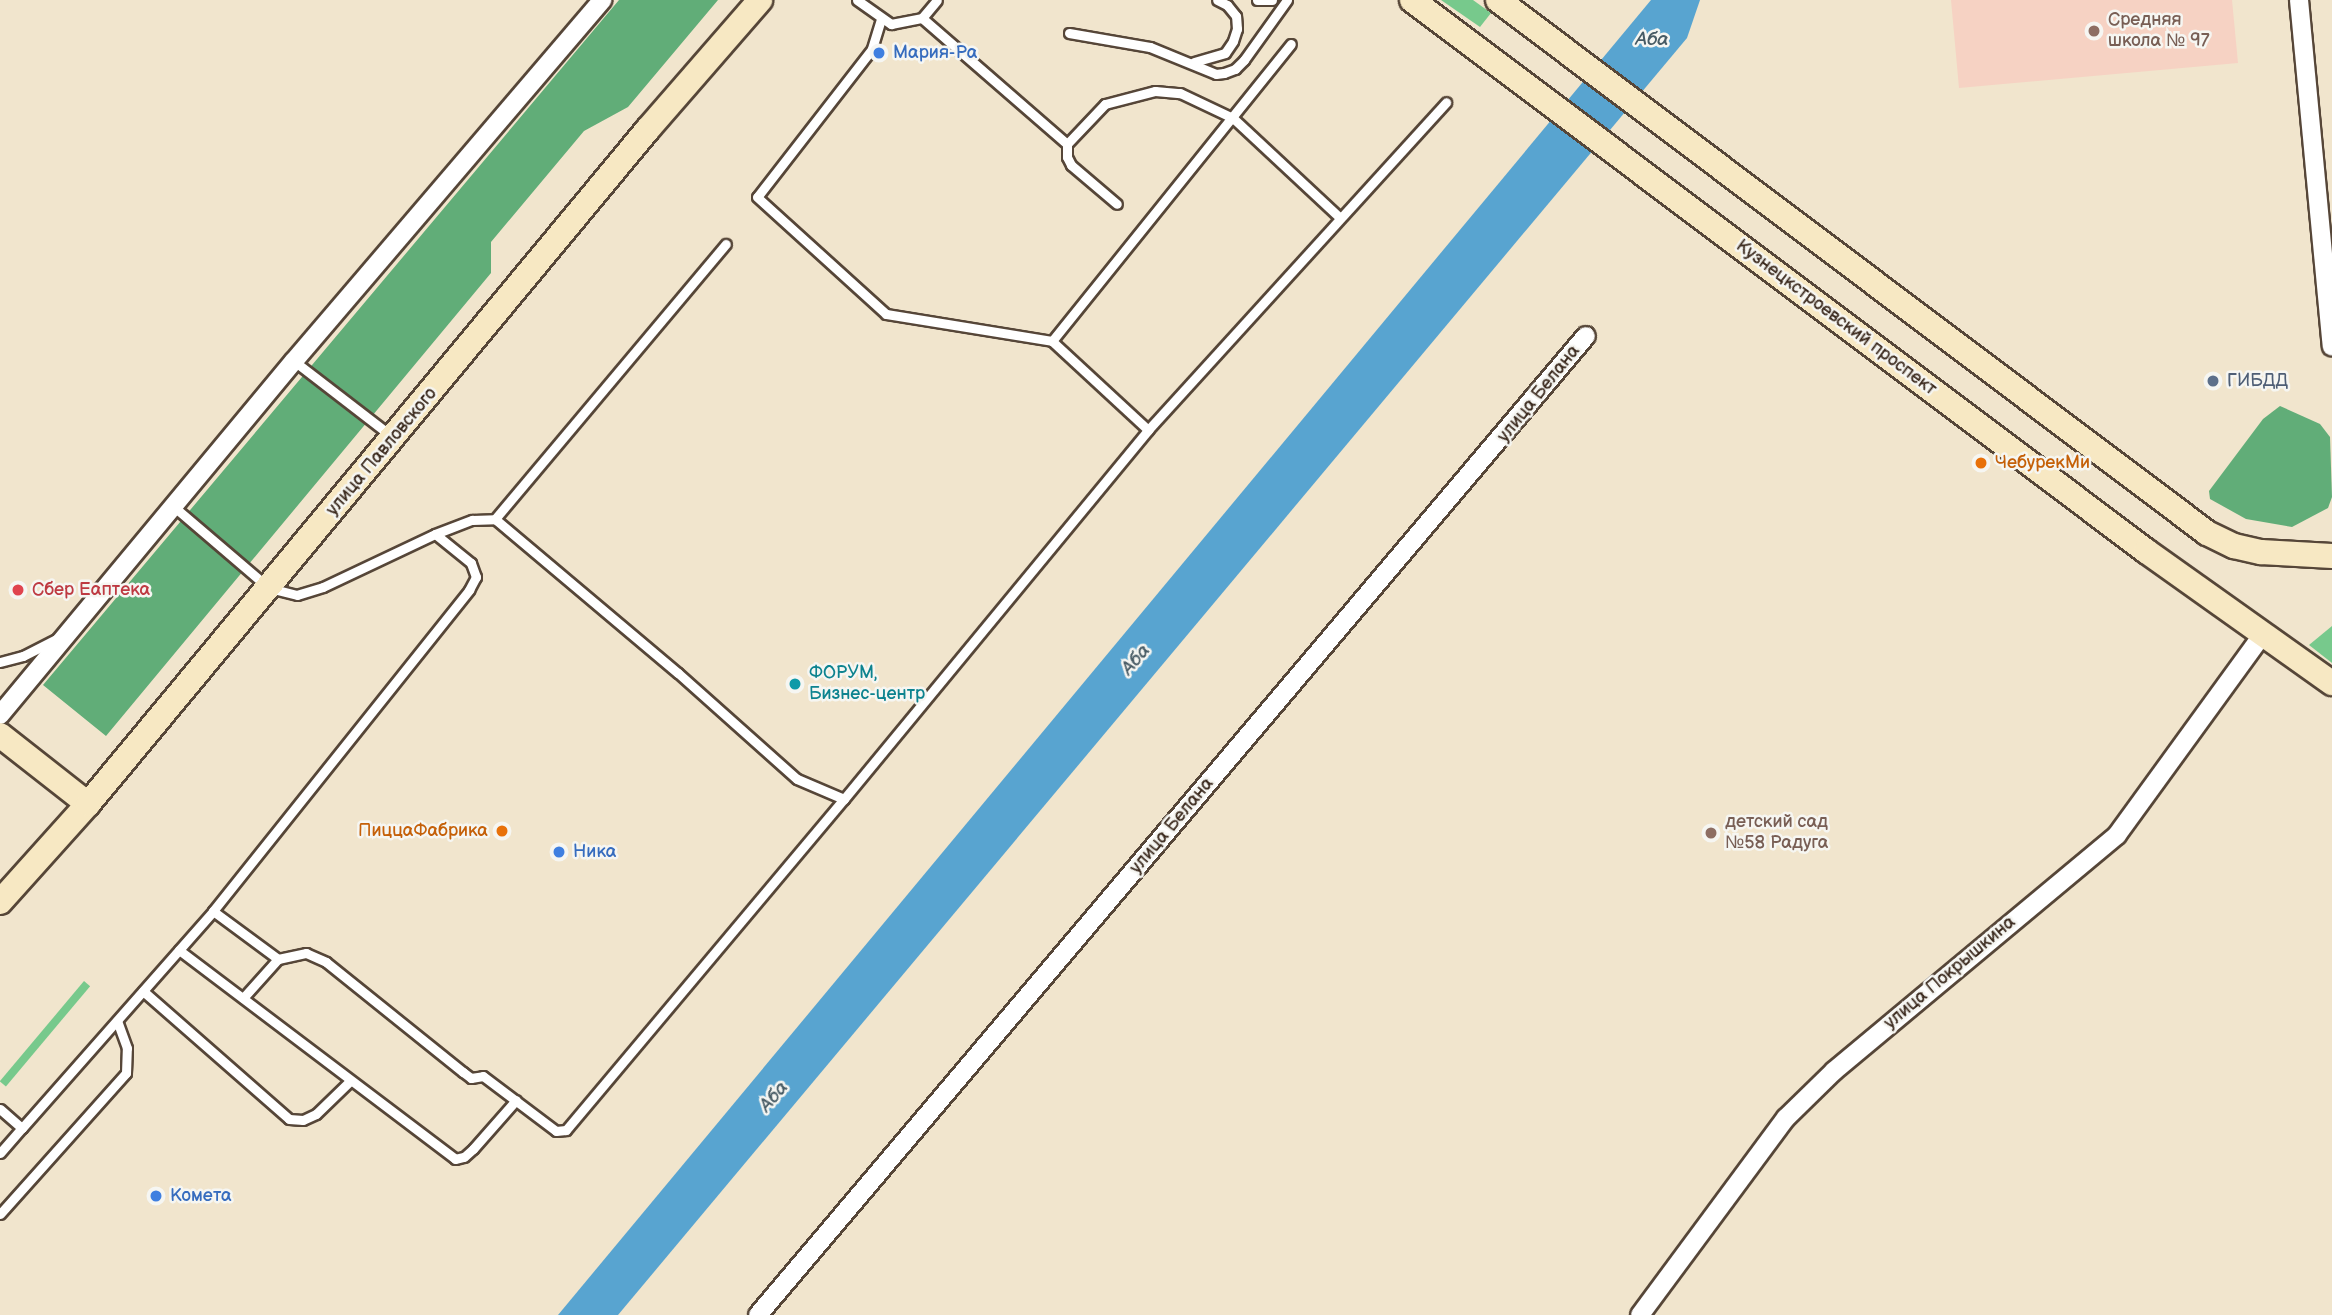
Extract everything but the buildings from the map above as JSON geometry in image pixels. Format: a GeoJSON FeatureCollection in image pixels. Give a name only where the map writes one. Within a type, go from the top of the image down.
{"type":"FeatureCollection","features":[{"type":"Feature","properties":{"kind":"main road","name":"улица Павловского"},"geometry":{"type":"LineString","coordinates":[[0,902],[88,804],[648,129],[760,0]]}},
{"type":"Feature","properties":{"kind":"main road","name":"Кузнецкстроевский проспект"},"geometry":{"type":"LineString","coordinates":[[1412,0],[2146,551],[2332,683]]}},
{"type":"Feature","properties":{"kind":"main road"},"geometry":{"type":"LineString","coordinates":[[1498,0],[2207,533],[2234,546],[2261,552],[2332,556]]}},
{"type":"Feature","properties":{"kind":"main road"},"geometry":{"type":"LineString","coordinates":[[0,735],[88,804]]}},
{"type":"Feature","properties":{"kind":"street"},"geometry":{"type":"LineString","coordinates":[[0,715],[294,361],[602,0]]}},
{"type":"Feature","properties":{"kind":"street"},"geometry":{"type":"LineString","coordinates":[[2299,0],[2332,345]]}},
{"type":"Feature","properties":{"kind":"street","name":"улица Белана"},"geometry":{"type":"LineString","coordinates":[[758,1315],[1586,336]]}},
{"type":"Feature","properties":{"kind":"street","name":"улица Покрышкина"},"geometry":{"type":"LineString","coordinates":[[1640,1315],[1786,1118],[1844,1062],[2117,835],[2263,634]]}},
{"type":"Feature","properties":{"kind":"lane"},"geometry":{"type":"LineString","coordinates":[[857,0],[881,19],[902,24],[922,18],[937,0]]}},
{"type":"Feature","properties":{"kind":"lane"},"geometry":{"type":"LineString","coordinates":[[1192,62],[1211,60],[1225,53],[1233,41],[1236,16],[1227,5],[1217,0]]}},
{"type":"Feature","properties":{"kind":"lane"},"geometry":{"type":"LineString","coordinates":[[1257,0],[1272,0]]}},
{"type":"Feature","properties":{"kind":"lane"},"geometry":{"type":"LineString","coordinates":[[1069,33],[1150,47],[1216,74],[1235,69],[1287,0]]}},
{"type":"Feature","properties":{"kind":"lane"},"geometry":{"type":"LineString","coordinates":[[922,18],[1067,145]]}},
{"type":"Feature","properties":{"kind":"lane"},"geometry":{"type":"LineString","coordinates":[[881,19],[872,49],[757,197],[886,314],[1052,341],[1148,430]]}},
{"type":"Feature","properties":{"kind":"lane"},"geometry":{"type":"LineString","coordinates":[[1052,341],[1291,44]]}},
{"type":"Feature","properties":{"kind":"lane"},"geometry":{"type":"LineString","coordinates":[[1116,204],[1071,165],[1067,157],[1067,145],[1105,104],[1155,91],[1180,93],[1233,118],[1339,217]]}},
{"type":"Feature","properties":{"kind":"lane"},"geometry":{"type":"LineString","coordinates":[[243,998],[278,959],[306,953],[326,962],[471,1078],[483,1076],[556,1131],[570,1126],[845,799],[1148,430],[1446,102]]}},
{"type":"Feature","properties":{"kind":"lane"},"geometry":{"type":"LineString","coordinates":[[495,519],[726,244]]}},
{"type":"Feature","properties":{"kind":"lane"},"geometry":{"type":"LineString","coordinates":[[294,361],[394,438]]}},
{"type":"Feature","properties":{"kind":"lane"},"geometry":{"type":"LineString","coordinates":[[173,506],[269,588],[297,595],[323,587],[435,534],[472,520],[495,519],[678,673],[797,779],[845,799]]}},
{"type":"Feature","properties":{"kind":"lane"},"geometry":{"type":"LineString","coordinates":[[0,1153],[213,911],[469,590],[476,577],[471,563],[435,534]]}},
{"type":"Feature","properties":{"kind":"lane"},"geometry":{"type":"LineString","coordinates":[[0,662],[23,656],[68,632]]}},
{"type":"Feature","properties":{"kind":"lane"},"geometry":{"type":"LineString","coordinates":[[213,911],[278,959]]}},
{"type":"Feature","properties":{"kind":"lane"},"geometry":{"type":"LineString","coordinates":[[179,950],[455,1159],[464,1157],[473,1149],[516,1100]]}},
{"type":"Feature","properties":{"kind":"lane"},"geometry":{"type":"LineString","coordinates":[[143,991],[289,1119],[303,1121],[316,1114],[350,1081]]}},
{"type":"Feature","properties":{"kind":"lane"},"geometry":{"type":"LineString","coordinates":[[0,1214],[127,1073],[127,1048],[117,1021]]}},
{"type":"Feature","properties":{"kind":"lane"},"geometry":{"type":"LineString","coordinates":[[0,1109],[22,1128]]}},
{"type":"Feature","properties":{"kind":"shaded area","name":"Средняя школа № 97"},"geometry":{"type":"Polygon","coordinates":[[[1951,0],[2232,0],[2238,63],[1959,88],[1951,0]]]}},
{"type":"Feature","properties":{"kind":"green space"},"geometry":{"type":"Polygon","coordinates":[[[619,0],[718,0],[628,107],[584,131],[491,242],[491,273],[106,736],[43,685],[619,0]]]}},
{"type":"Feature","properties":{"kind":"green space"},"geometry":{"type":"Polygon","coordinates":[[[1441,0],[1473,0],[1491,13],[1480,27],[1441,0]]]}},
{"type":"Feature","properties":{"kind":"green space"},"geometry":{"type":"Polygon","coordinates":[[[2280,406],[2320,424],[2330,437],[2332,497],[2328,508],[2292,527],[2246,519],[2210,499],[2209,491],[2263,419],[2280,406]]]}},
{"type":"Feature","properties":{"kind":"green space"},"geometry":{"type":"Polygon","coordinates":[[[2332,626],[2332,663],[2309,645],[2332,626]]]}},
{"type":"Feature","properties":{"kind":"green space"},"geometry":{"type":"Polygon","coordinates":[[[84,981],[90,986],[6,1086],[0,1081],[84,981]]]}},
{"type":"Feature","properties":{"kind":"water","name":"Аба"},"geometry":{"type":"Polygon","coordinates":[[[1651,0],[1700,0],[1687,38],[618,1315],[558,1315],[1651,0]]]}},
{"type":"Feature","properties":{"kind":"place","name":"Средняя школа № 97"},"geometry":{"type":"Point","coordinates":[2094,31]}},
{"type":"Feature","properties":{"kind":"place","name":"Мария-Ра"},"geometry":{"type":"Point","coordinates":[879,53]}},
{"type":"Feature","properties":{"kind":"place","name":"ГИБДД"},"geometry":{"type":"Point","coordinates":[2213,381]}},
{"type":"Feature","properties":{"kind":"place","name":"ЧебурекМи"},"geometry":{"type":"Point","coordinates":[1981,463]}},
{"type":"Feature","properties":{"kind":"place","name":"Сбер Еаптека"},"geometry":{"type":"Point","coordinates":[18,590]}},
{"type":"Feature","properties":{"kind":"place","name":"ФОРУМ, Бизнес-центр"},"geometry":{"type":"Point","coordinates":[795,684]}},
{"type":"Feature","properties":{"kind":"place","name":"ПиццаФабрика"},"geometry":{"type":"Point","coordinates":[502,831]}},
{"type":"Feature","properties":{"kind":"place","name":"детский сад №58 Радуга"},"geometry":{"type":"Point","coordinates":[1711,833]}},
{"type":"Feature","properties":{"kind":"place","name":"Ника"},"geometry":{"type":"Point","coordinates":[559,852]}},
{"type":"Feature","properties":{"kind":"place","name":"Комета"},"geometry":{"type":"Point","coordinates":[156,1196]}}]}
